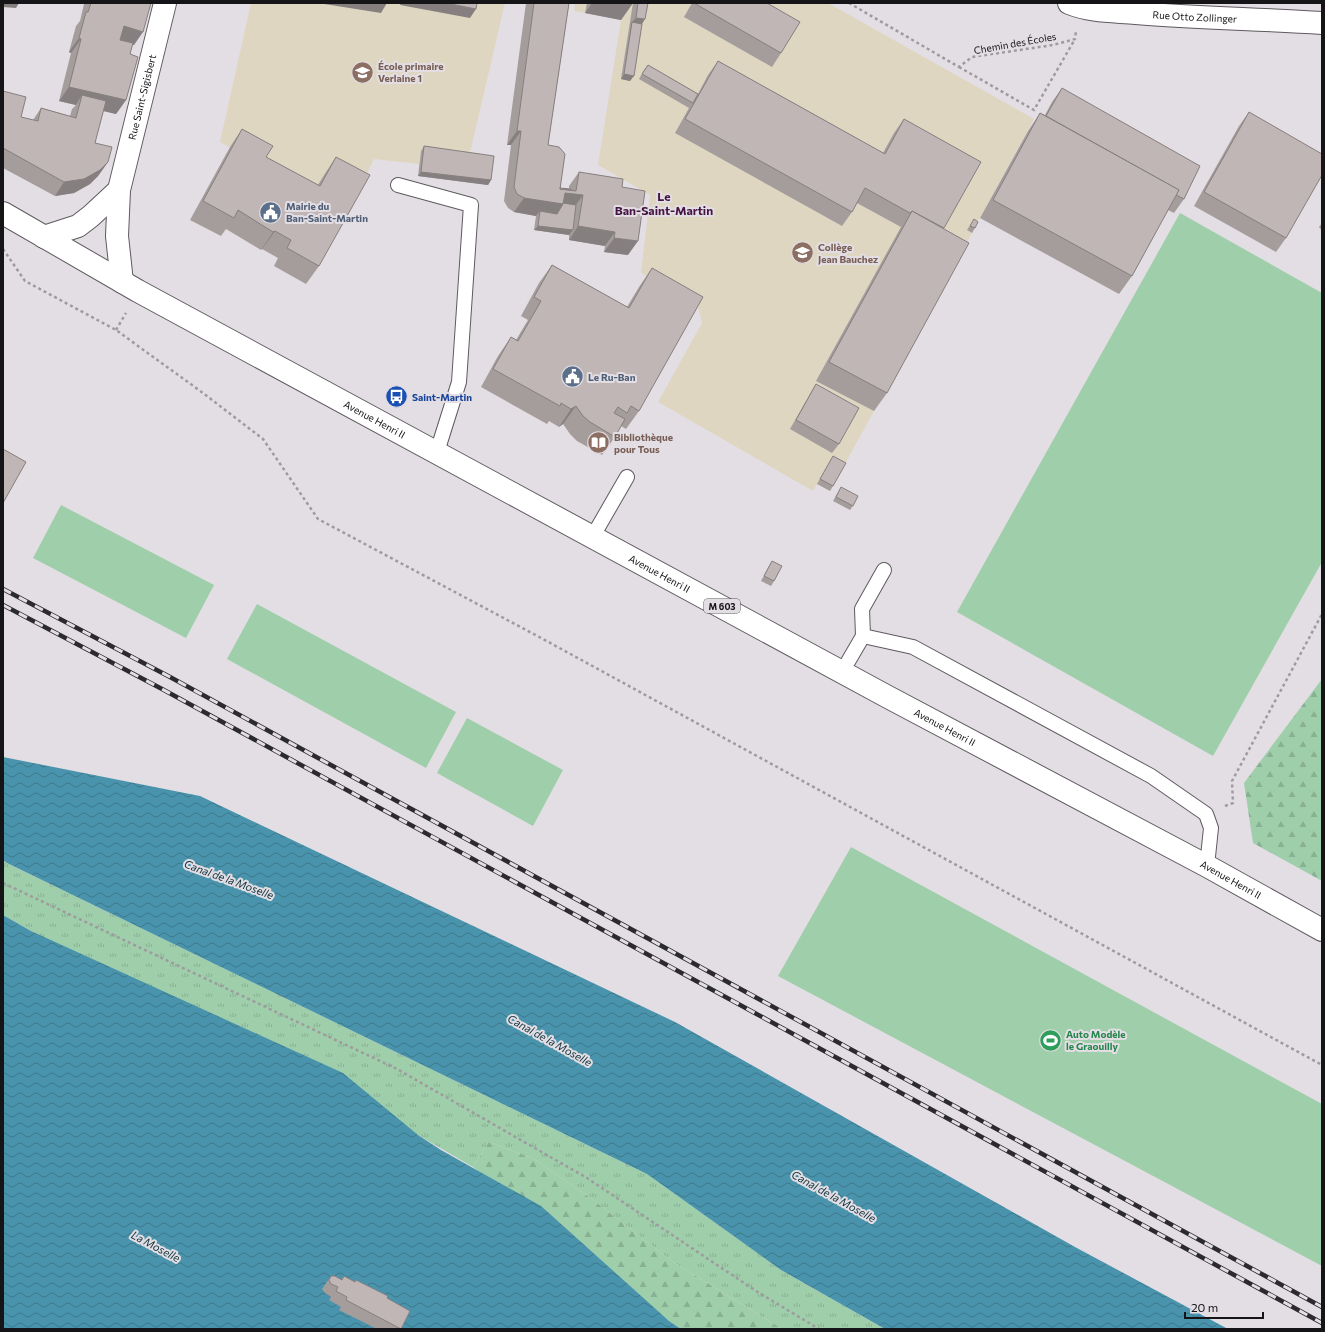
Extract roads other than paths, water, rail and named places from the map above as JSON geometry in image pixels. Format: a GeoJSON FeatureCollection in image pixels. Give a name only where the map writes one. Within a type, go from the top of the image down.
{"type":"FeatureCollection","features":[{"type":"Feature","properties":{"kind":"main road","name":"Rue Saint-Sigisbert"},"geometry":{"type":"LineString","coordinates":[[122,282],[117,236],[119,190],[165,3]]}},
{"type":"Feature","properties":{"kind":"main road","name":"Rue Otto Zollinger"},"geometry":{"type":"LineString","coordinates":[[1075,5],[1098,11],[1322,23]]}},
{"type":"Feature","properties":{"kind":"main road"},"geometry":{"type":"LineString","coordinates":[[44,237],[78,226],[119,190]]}},
{"type":"Feature","properties":{"kind":"main road","name":"M 603"},"geometry":{"type":"LineString","coordinates":[[3,213],[44,237]]}},
{"type":"Feature","properties":{"kind":"main road","name":"Avenue Henri II"},"geometry":{"type":"LineString","coordinates":[[44,237],[122,282],[1322,930]]}},
{"type":"Feature","properties":{"kind":"lane"},"geometry":{"type":"LineString","coordinates":[[398,185],[471,205],[459,382],[436,452]]}},
{"type":"Feature","properties":{"kind":"lane"},"geometry":{"type":"LineString","coordinates":[[593,536],[627,477]]}},
{"type":"Feature","properties":{"kind":"lane"},"geometry":{"type":"LineString","coordinates":[[842,672],[863,636],[862,609],[884,570]]}},
{"type":"Feature","properties":{"kind":"lane"},"geometry":{"type":"LineString","coordinates":[[863,636],[913,647],[1151,776],[1206,814],[1211,828],[1206,866]]}},
{"type":"Feature","properties":{"kind":"water","name":"Canal de la Moselle"},"geometry":{"type":"Polygon","coordinates":[[[3,757],[200,796],[675,1022],[1075,1247],[1228,1329],[885,1329],[781,1270],[647,1174],[7,863],[3,860],[3,757]]]}},
{"type":"Feature","properties":{"kind":"water","name":"La Moselle"},"geometry":{"type":"Polygon","coordinates":[[[3,915],[31,931],[343,1073],[418,1135],[441,1150],[541,1206],[669,1321],[681,1329],[3,1329],[3,915]]]}},
{"type":"Feature","properties":{"kind":"railway"},"geometry":{"type":"LineString","coordinates":[[3,589],[170,677],[1322,1307]]}},
{"type":"Feature","properties":{"kind":"railway"},"geometry":{"type":"LineString","coordinates":[[3,605],[162,689],[1322,1323]]}},
{"type":"Feature","properties":{"kind":"place","name":"École primaire Verlaine 1"},"geometry":{"type":"Point","coordinates":[362,72]}},
{"type":"Feature","properties":{"kind":"place","name":"Mairie du Ban-Saint-Martin"},"geometry":{"type":"Point","coordinates":[270,212]}},
{"type":"Feature","properties":{"kind":"place","name":"Collège Jean Bauchez"},"geometry":{"type":"Point","coordinates":[802,253]}},
{"type":"Feature","properties":{"kind":"place","name":"Le Ru-Ban"},"geometry":{"type":"Point","coordinates":[573,377]}},
{"type":"Feature","properties":{"kind":"place","name":"Saint-Martin"},"geometry":{"type":"Point","coordinates":[396,397]}},
{"type":"Feature","properties":{"kind":"place","name":"Bibliothèque pour Tous"},"geometry":{"type":"Point","coordinates":[599,443]}},
{"type":"Feature","properties":{"kind":"place","name":"Auto Modèle le Graouilly"},"geometry":{"type":"Point","coordinates":[1051,1040]}},
{"type":"Feature","properties":{"kind":"district","name":"Le Ban-Saint-Martin"},"geometry":{"type":"Point","coordinates":[664,203]}}]}
